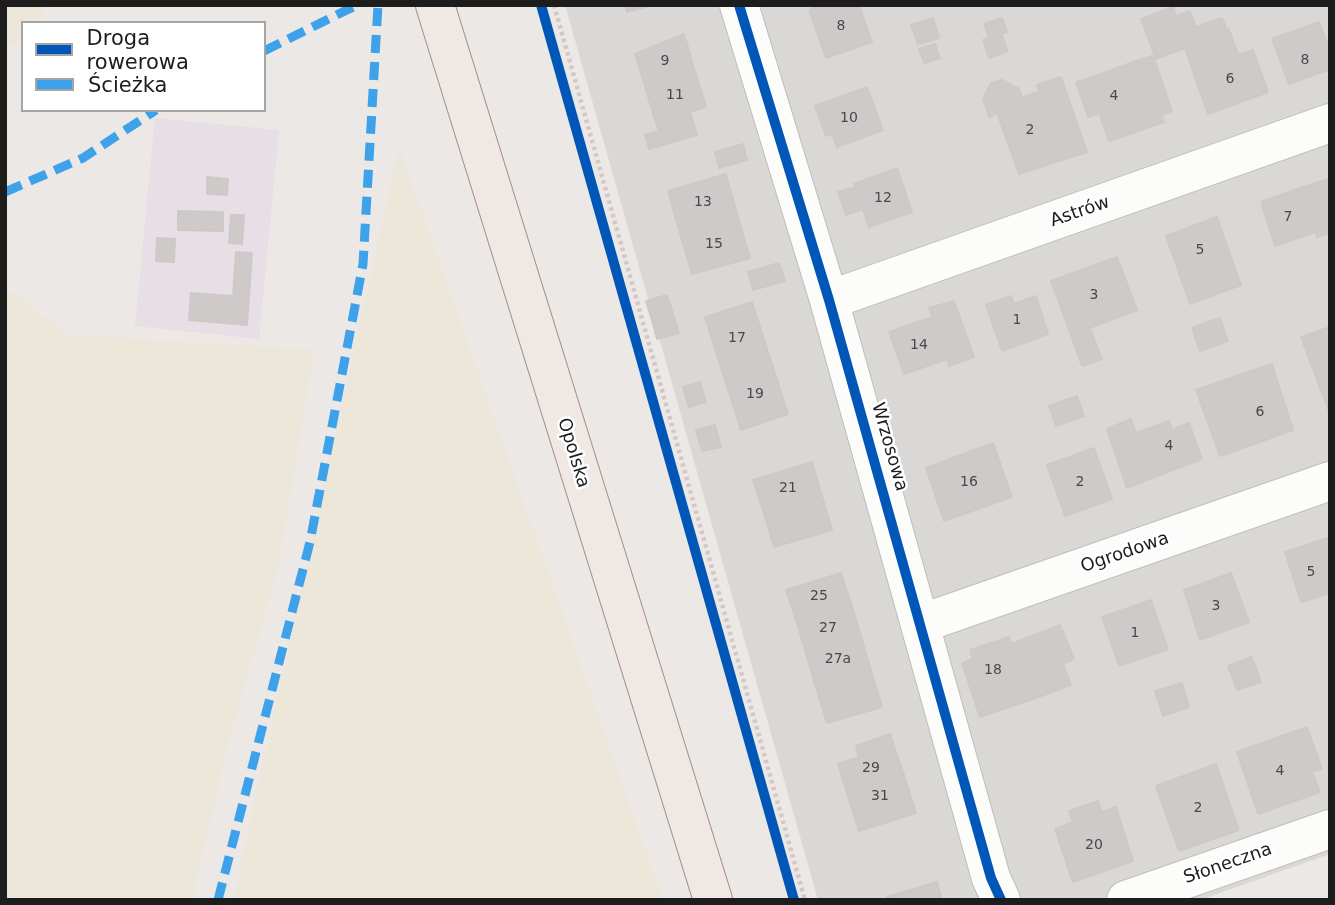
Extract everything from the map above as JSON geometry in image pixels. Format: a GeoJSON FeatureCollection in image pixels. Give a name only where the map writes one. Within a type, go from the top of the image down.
{"type":"FeatureCollection","features":[{"type":"Feature","properties":{"kind":"main road","name":"Opolska"},"geometry":{"type":"LineString","coordinates":[[435,5],[713,900]]}},
{"type":"Feature","properties":{"kind":"street","name":"Wrzosowa"},"geometry":{"type":"LineString","coordinates":[[739,5],[829,300],[991,878],[1001,900]]}},
{"type":"Feature","properties":{"kind":"street","name":"Astrów"},"geometry":{"type":"LineString","coordinates":[[829,300],[1330,123]]}},
{"type":"Feature","properties":{"kind":"street","name":"Ogrodowa"},"geometry":{"type":"LineString","coordinates":[[920,624],[1330,481]]}},
{"type":"Feature","properties":{"kind":"street","name":"Słoneczna"},"geometry":{"type":"LineString","coordinates":[[1126,900],[1330,829]]}},
{"type":"Feature","properties":{"kind":"path"},"geometry":{"type":"LineString","coordinates":[[541,5],[794,900]]}},
{"type":"Feature","properties":{"kind":"path"},"geometry":{"type":"LineString","coordinates":[[554,5],[805,900]]}},
{"type":"Feature","properties":{"kind":"shaded area"},"geometry":{"type":"Polygon","coordinates":[[[5,5],[47,5],[36,21],[21,21],[21,39],[5,48],[5,5]]]}},
{"type":"Feature","properties":{"kind":"shaded area"},"geometry":{"type":"Polygon","coordinates":[[[565,5],[1330,5],[1330,854],[1200,900],[818,900],[565,5]]]}},
{"type":"Feature","properties":{"kind":"shaded area"},"geometry":{"type":"Polygon","coordinates":[[[155,118],[279,130],[259,339],[135,326],[155,118]]]}},
{"type":"Feature","properties":{"kind":"shaded area"},"geometry":{"type":"Polygon","coordinates":[[[399,147],[663,900],[233,900],[399,147]]]}},
{"type":"Feature","properties":{"kind":"shaded area"},"geometry":{"type":"Polygon","coordinates":[[[5,288],[70,335],[314,350],[279,564],[230,737],[192,900],[5,900],[5,288]]]}},
{"type":"Feature","properties":{"kind":"building"},"geometry":{"type":"Polygon","coordinates":[[[625,5],[648,5],[649,6],[627,12],[625,5]]]}},
{"type":"Feature","properties":{"kind":"building"},"geometry":{"type":"Polygon","coordinates":[[[822,5],[859,5],[872,42],[826,58],[809,10],[822,5]]]}},
{"type":"Feature","properties":{"kind":"building"},"geometry":{"type":"Polygon","coordinates":[[[1173,7],[1187,44],[1184,45],[1185,48],[1156,59],[1141,19],[1173,7]]]}},
{"type":"Feature","properties":{"kind":"building"},"geometry":{"type":"Polygon","coordinates":[[[1190,11],[1200,39],[1187,44],[1177,16],[1190,11]]]}},
{"type":"Feature","properties":{"kind":"building"},"geometry":{"type":"Polygon","coordinates":[[[933,18],[939,38],[918,44],[911,25],[933,18]]]}},
{"type":"Feature","properties":{"kind":"building"},"geometry":{"type":"Polygon","coordinates":[[[1002,18],[1007,32],[989,38],[984,24],[1002,18]]]}},
{"type":"Feature","properties":{"kind":"building"},"geometry":{"type":"Polygon","coordinates":[[[1222,18],[1227,30],[1200,39],[1196,27],[1222,18]]]}},
{"type":"Feature","properties":{"kind":"building"},"geometry":{"type":"Polygon","coordinates":[[[1319,22],[1330,50],[1330,69],[1289,84],[1272,39],[1319,22]]]}},
{"type":"Feature","properties":{"kind":"building"},"geometry":{"type":"Polygon","coordinates":[[[1229,29],[1238,55],[1218,62],[1217,57],[1191,66],[1184,45],[1229,29]]]}},
{"type":"Feature","properties":{"kind":"building"},"geometry":{"type":"Polygon","coordinates":[[[684,34],[694,68],[644,83],[635,54],[684,34]]]}},
{"type":"Feature","properties":{"kind":"building"},"geometry":{"type":"Polygon","coordinates":[[[1002,34],[1007,51],[989,58],[983,40],[1002,34]]]}},
{"type":"Feature","properties":{"kind":"building"},"geometry":{"type":"Polygon","coordinates":[[[935,44],[940,58],[924,63],[919,49],[935,44]]]}},
{"type":"Feature","properties":{"kind":"building"},"geometry":{"type":"Polygon","coordinates":[[[1253,50],[1268,92],[1208,114],[1191,66],[1217,57],[1218,62],[1253,50]]]}},
{"type":"Feature","properties":{"kind":"building"},"geometry":{"type":"Polygon","coordinates":[[[1153,56],[1172,111],[1161,115],[1142,59],[1153,56]]]}},
{"type":"Feature","properties":{"kind":"building"},"geometry":{"type":"Polygon","coordinates":[[[1142,59],[1145,68],[1128,74],[1125,65],[1142,59]]]}},
{"type":"Feature","properties":{"kind":"building"},"geometry":{"type":"Polygon","coordinates":[[[1125,65],[1147,128],[1109,141],[1087,79],[1125,65]]]}},
{"type":"Feature","properties":{"kind":"building"},"geometry":{"type":"Polygon","coordinates":[[[694,68],[706,107],[681,115],[679,110],[654,117],[644,83],[694,68]]]}},
{"type":"Feature","properties":{"kind":"building"},"geometry":{"type":"Polygon","coordinates":[[[1145,68],[1164,122],[1147,128],[1128,74],[1145,68]]]}},
{"type":"Feature","properties":{"kind":"building"},"geometry":{"type":"Polygon","coordinates":[[[1061,77],[1087,152],[1065,159],[1037,85],[1061,77]]]}},
{"type":"Feature","properties":{"kind":"building"},"geometry":{"type":"Polygon","coordinates":[[[1087,79],[1099,114],[1088,117],[1076,82],[1087,79]]]}},
{"type":"Feature","properties":{"kind":"building"},"geometry":{"type":"Polygon","coordinates":[[[1002,80],[1019,89],[1022,98],[995,107],[997,113],[989,117],[983,99],[991,83],[1002,80]]]}},
{"type":"Feature","properties":{"kind":"building"},"geometry":{"type":"Polygon","coordinates":[[[867,87],[883,130],[837,147],[832,134],[826,136],[815,106],[867,87]]]}},
{"type":"Feature","properties":{"kind":"building"},"geometry":{"type":"Polygon","coordinates":[[[1041,91],[1062,147],[1015,163],[995,107],[1041,91]]]}},
{"type":"Feature","properties":{"kind":"building"},"geometry":{"type":"Polygon","coordinates":[[[679,110],[681,115],[690,111],[697,135],[649,149],[645,135],[659,131],[654,117],[679,110]]]}},
{"type":"Feature","properties":{"kind":"building"},"geometry":{"type":"Polygon","coordinates":[[[743,144],[747,160],[719,168],[715,152],[743,144]]]}},
{"type":"Feature","properties":{"kind":"building"},"geometry":{"type":"Polygon","coordinates":[[[1060,147],[1065,159],[1019,174],[1015,163],[1060,147]]]}},
{"type":"Feature","properties":{"kind":"building"},"geometry":{"type":"Polygon","coordinates":[[[897,168],[912,212],[869,227],[854,184],[897,168]]]}},
{"type":"Feature","properties":{"kind":"building"},"geometry":{"type":"Polygon","coordinates":[[[726,174],[737,214],[679,230],[668,191],[726,174]]]}},
{"type":"Feature","properties":{"kind":"building"},"geometry":{"type":"Polygon","coordinates":[[[207,177],[228,179],[227,195],[207,194],[207,177]]]}},
{"type":"Feature","properties":{"kind":"building"},"geometry":{"type":"Polygon","coordinates":[[[1328,179],[1330,233],[1317,237],[1300,188],[1328,179]]]}},
{"type":"Feature","properties":{"kind":"building"},"geometry":{"type":"Polygon","coordinates":[[[855,187],[863,209],[846,215],[838,192],[855,187]]]}},
{"type":"Feature","properties":{"kind":"building"},"geometry":{"type":"Polygon","coordinates":[[[1300,188],[1315,232],[1275,246],[1261,202],[1300,188]]]}},
{"type":"Feature","properties":{"kind":"building"},"geometry":{"type":"Polygon","coordinates":[[[178,211],[223,212],[223,231],[178,230],[178,211]]]}},
{"type":"Feature","properties":{"kind":"building"},"geometry":{"type":"Polygon","coordinates":[[[737,214],[750,258],[692,274],[679,230],[737,214]]]}},
{"type":"Feature","properties":{"kind":"building"},"geometry":{"type":"Polygon","coordinates":[[[231,215],[244,215],[242,244],[229,243],[231,215]]]}},
{"type":"Feature","properties":{"kind":"building"},"geometry":{"type":"Polygon","coordinates":[[[1217,217],[1235,269],[1184,287],[1166,236],[1217,217]]]}},
{"type":"Feature","properties":{"kind":"building"},"geometry":{"type":"Polygon","coordinates":[[[157,238],[175,239],[174,262],[156,261],[157,238]]]}},
{"type":"Feature","properties":{"kind":"building"},"geometry":{"type":"Polygon","coordinates":[[[236,252],[252,253],[247,325],[189,320],[191,293],[233,296],[236,252]]]}},
{"type":"Feature","properties":{"kind":"building"},"geometry":{"type":"Polygon","coordinates":[[[1117,257],[1137,310],[1071,335],[1051,281],[1117,257]]]}},
{"type":"Feature","properties":{"kind":"building"},"geometry":{"type":"Polygon","coordinates":[[[779,263],[785,281],[753,290],[748,272],[779,263]]]}},
{"type":"Feature","properties":{"kind":"building"},"geometry":{"type":"Polygon","coordinates":[[[1235,269],[1241,285],[1190,304],[1184,287],[1235,269]]]}},
{"type":"Feature","properties":{"kind":"building"},"geometry":{"type":"Polygon","coordinates":[[[667,295],[673,314],[652,320],[646,301],[667,295]]]}},
{"type":"Feature","properties":{"kind":"building"},"geometry":{"type":"Polygon","coordinates":[[[1011,296],[1014,304],[1036,296],[1048,334],[1002,351],[986,305],[1011,296]]]}},
{"type":"Feature","properties":{"kind":"building"},"geometry":{"type":"Polygon","coordinates":[[[954,301],[974,357],[949,366],[947,359],[950,358],[929,308],[954,301]]]}},
{"type":"Feature","properties":{"kind":"building"},"geometry":{"type":"Polygon","coordinates":[[[752,302],[770,358],[723,374],[705,317],[752,302]]]}},
{"type":"Feature","properties":{"kind":"building"},"geometry":{"type":"Polygon","coordinates":[[[673,314],[679,333],[657,339],[652,320],[673,314]]]}},
{"type":"Feature","properties":{"kind":"building"},"geometry":{"type":"Polygon","coordinates":[[[935,316],[950,358],[904,374],[889,332],[935,316]]]}},
{"type":"Feature","properties":{"kind":"building"},"geometry":{"type":"Polygon","coordinates":[[[1220,318],[1228,341],[1200,351],[1192,328],[1220,318]]]}},
{"type":"Feature","properties":{"kind":"building"},"geometry":{"type":"Polygon","coordinates":[[[1330,327],[1330,367],[1314,372],[1301,337],[1330,327]]]}},
{"type":"Feature","properties":{"kind":"building"},"geometry":{"type":"Polygon","coordinates":[[[1090,328],[1102,359],[1082,366],[1071,335],[1090,328]]]}},
{"type":"Feature","properties":{"kind":"building"},"geometry":{"type":"Polygon","coordinates":[[[770,358],[788,414],[741,430],[723,374],[770,358]]]}},
{"type":"Feature","properties":{"kind":"building"},"geometry":{"type":"Polygon","coordinates":[[[1272,364],[1276,377],[1227,395],[1222,381],[1272,364]]]}},
{"type":"Feature","properties":{"kind":"building"},"geometry":{"type":"Polygon","coordinates":[[[1330,367],[1330,414],[1314,372],[1330,367]]]}},
{"type":"Feature","properties":{"kind":"building"},"geometry":{"type":"Polygon","coordinates":[[[1276,377],[1293,430],[1246,447],[1227,395],[1276,377]]]}},
{"type":"Feature","properties":{"kind":"building"},"geometry":{"type":"Polygon","coordinates":[[[1222,381],[1246,447],[1220,456],[1196,390],[1222,381]]]}},
{"type":"Feature","properties":{"kind":"building"},"geometry":{"type":"Polygon","coordinates":[[[700,382],[706,402],[689,407],[683,387],[700,382]]]}},
{"type":"Feature","properties":{"kind":"building"},"geometry":{"type":"Polygon","coordinates":[[[1077,396],[1084,416],[1056,426],[1049,406],[1077,396]]]}},
{"type":"Feature","properties":{"kind":"building"},"geometry":{"type":"Polygon","coordinates":[[[1131,419],[1152,478],[1127,488],[1107,429],[1131,419]]]}},
{"type":"Feature","properties":{"kind":"building"},"geometry":{"type":"Polygon","coordinates":[[[1169,421],[1172,430],[1189,423],[1202,459],[1152,478],[1136,433],[1169,421]]]}},
{"type":"Feature","properties":{"kind":"building"},"geometry":{"type":"Polygon","coordinates":[[[715,425],[721,447],[702,451],[696,430],[715,425]]]}},
{"type":"Feature","properties":{"kind":"building"},"geometry":{"type":"Polygon","coordinates":[[[993,443],[1012,497],[944,521],[926,468],[993,443]]]}},
{"type":"Feature","properties":{"kind":"building"},"geometry":{"type":"Polygon","coordinates":[[[1094,448],[1112,499],[1065,516],[1047,465],[1094,448]]]}},
{"type":"Feature","properties":{"kind":"building"},"geometry":{"type":"Polygon","coordinates":[[[812,462],[822,496],[764,514],[753,480],[812,462]]]}},
{"type":"Feature","properties":{"kind":"building"},"geometry":{"type":"Polygon","coordinates":[[[822,496],[832,530],[774,547],[764,514],[822,496]]]}},
{"type":"Feature","properties":{"kind":"building"},"geometry":{"type":"Polygon","coordinates":[[[1330,537],[1330,593],[1301,602],[1285,552],[1330,537]]]}},
{"type":"Feature","properties":{"kind":"building"},"geometry":{"type":"Polygon","coordinates":[[[841,573],[851,603],[796,620],[786,590],[841,573]]]}},
{"type":"Feature","properties":{"kind":"building"},"geometry":{"type":"Polygon","coordinates":[[[1231,573],[1249,622],[1200,640],[1184,590],[1231,573]]]}},
{"type":"Feature","properties":{"kind":"building"},"geometry":{"type":"Polygon","coordinates":[[[1151,600],[1168,649],[1119,666],[1102,617],[1151,600]]]}},
{"type":"Feature","properties":{"kind":"building"},"geometry":{"type":"Polygon","coordinates":[[[851,603],[861,636],[806,653],[796,620],[851,603]]]}},
{"type":"Feature","properties":{"kind":"building"},"geometry":{"type":"Polygon","coordinates":[[[1060,625],[1074,659],[1025,678],[1012,644],[1060,625]]]}},
{"type":"Feature","properties":{"kind":"building"},"geometry":{"type":"Polygon","coordinates":[[[861,636],[869,664],[814,681],[806,653],[861,636]]]}},
{"type":"Feature","properties":{"kind":"building"},"geometry":{"type":"Polygon","coordinates":[[[1009,637],[1033,699],[980,717],[962,663],[973,659],[970,650],[1009,637]]]}},
{"type":"Feature","properties":{"kind":"building"},"geometry":{"type":"Polygon","coordinates":[[[1252,657],[1261,682],[1237,690],[1228,666],[1252,657]]]}},
{"type":"Feature","properties":{"kind":"building"},"geometry":{"type":"Polygon","coordinates":[[[1063,663],[1071,685],[1033,699],[1025,678],[1063,663]]]}},
{"type":"Feature","properties":{"kind":"building"},"geometry":{"type":"Polygon","coordinates":[[[869,664],[882,707],[827,723],[814,681],[869,664]]]}},
{"type":"Feature","properties":{"kind":"building"},"geometry":{"type":"Polygon","coordinates":[[[1182,683],[1189,707],[1163,716],[1155,691],[1182,683]]]}},
{"type":"Feature","properties":{"kind":"building"},"geometry":{"type":"Polygon","coordinates":[[[1307,727],[1322,769],[1312,772],[1320,792],[1258,814],[1237,752],[1307,727]]]}},
{"type":"Feature","properties":{"kind":"building"},"geometry":{"type":"Polygon","coordinates":[[[890,734],[894,746],[859,758],[856,746],[890,734]]]}},
{"type":"Feature","properties":{"kind":"building"},"geometry":{"type":"Polygon","coordinates":[[[894,746],[903,772],[846,790],[838,764],[894,746]]]}},
{"type":"Feature","properties":{"kind":"building"},"geometry":{"type":"Polygon","coordinates":[[[1216,764],[1239,830],[1179,851],[1156,786],[1216,764]]]}},
{"type":"Feature","properties":{"kind":"building"},"geometry":{"type":"Polygon","coordinates":[[[903,772],[916,813],[859,831],[846,790],[903,772]]]}},
{"type":"Feature","properties":{"kind":"building"},"geometry":{"type":"Polygon","coordinates":[[[1098,801],[1102,812],[1116,807],[1133,861],[1073,882],[1055,829],[1073,822],[1069,811],[1098,801]]]}},
{"type":"Feature","properties":{"kind":"building"},"geometry":{"type":"Polygon","coordinates":[[[937,882],[942,900],[888,900],[887,897],[937,882]]]}},
{"type":"Feature","properties":{"kind":"marked path"},"geometry":{"type":"LineString","coordinates":[[266,50],[357,5]]}},
{"type":"Feature","properties":{"kind":"marked path"},"geometry":{"type":"LineString","coordinates":[[218,900],[310,542],[363,264],[378,5]]}},
{"type":"Feature","properties":{"kind":"marked path"},"geometry":{"type":"LineString","coordinates":[[5,192],[83,158],[153,112]]}},
{"type":"Feature","properties":{"kind":"cycle path"},"geometry":{"type":"LineString","coordinates":[[541,5],[794,900]]}},
{"type":"Feature","properties":{"kind":"cycle path"},"geometry":{"type":"LineString","coordinates":[[739,5],[829,300],[991,878],[1001,900]]}}]}
